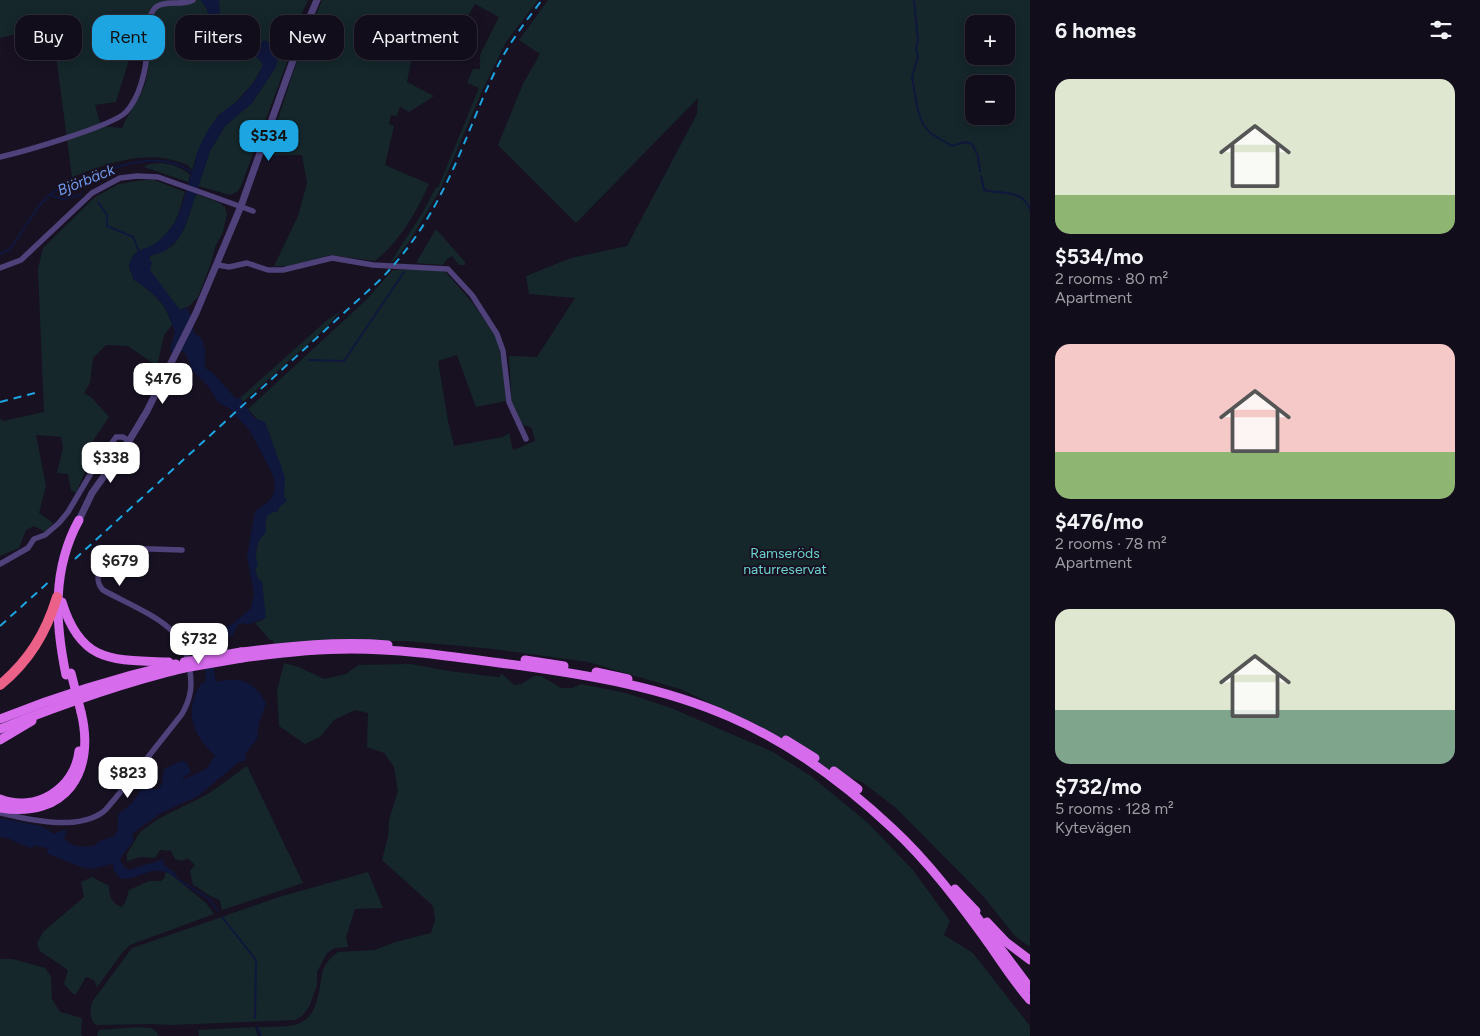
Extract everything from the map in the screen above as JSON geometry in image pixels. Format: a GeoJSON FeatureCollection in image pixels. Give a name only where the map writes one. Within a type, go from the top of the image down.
{"type":"FeatureCollection","features":[{"type":"Feature","properties":{"kind":"highway"},"geometry":{"type":"LineString","coordinates":[[0,685],[19,668],[36,647],[60,600]]}},
{"type":"Feature","properties":{"kind":"main road"},"geometry":{"type":"LineString","coordinates":[[0,808],[26,810],[41,807],[54,801],[72,786],[80,772],[85,756],[86,739],[68,674],[60,600],[65,554],[72,532],[79,520]]}},
{"type":"Feature","properties":{"kind":"main road"},"geometry":{"type":"LineString","coordinates":[[60,600],[74,632],[83,644],[95,652],[111,658],[130,661],[184,665]]}},
{"type":"Feature","properties":{"kind":"main road"},"geometry":{"type":"LineString","coordinates":[[0,719],[54,698],[134,674],[290,646],[351,642],[416,646],[578,668],[641,682],[701,700],[731,712],[779,736],[847,780],[909,837],[1006,942],[1030,960]]}},
{"type":"Feature","properties":{"kind":"main road"},"geometry":{"type":"LineString","coordinates":[[241,655],[351,649],[415,652],[542,668],[613,681],[668,695],[730,716],[776,740],[824,771],[858,797],[894,830],[951,892],[1030,1000]]}},
{"type":"Feature","properties":{"kind":"main road"},"geometry":{"type":"LineString","coordinates":[[0,729],[56,707],[184,665]]}},
{"type":"Feature","properties":{"kind":"main road"},"geometry":{"type":"LineString","coordinates":[[0,740],[56,707]]}},
{"type":"Feature","properties":{"kind":"main road"},"geometry":{"type":"LineString","coordinates":[[0,799],[16,803],[39,801],[53,794],[66,783],[79,755],[78,713]]}},
{"type":"Feature","properties":{"kind":"main road"},"geometry":{"type":"LineString","coordinates":[[955,889],[1030,988]]}},
{"type":"Feature","properties":{"kind":"street"},"geometry":{"type":"LineString","coordinates":[[0,157],[51,143],[112,120],[126,112],[140,86],[147,54],[149,20],[154,8],[160,4],[193,0]]}},
{"type":"Feature","properties":{"kind":"street"},"geometry":{"type":"LineString","coordinates":[[79,520],[96,487],[129,441],[150,406],[218,265],[241,206],[298,44],[317,0]]}},
{"type":"Feature","properties":{"kind":"street"},"geometry":{"type":"LineString","coordinates":[[0,268],[21,260],[92,193],[113,181],[138,176],[158,177],[253,211]]}},
{"type":"Feature","properties":{"kind":"street"},"geometry":{"type":"LineString","coordinates":[[218,265],[229,267],[247,263],[268,270],[283,270],[332,258],[374,265],[448,270],[472,295],[498,334],[503,351],[511,408],[526,439]]}},
{"type":"Feature","properties":{"kind":"street"},"geometry":{"type":"LineString","coordinates":[[0,564],[28,548],[34,539],[45,535],[59,523],[116,437],[123,437],[129,441]]}},
{"type":"Feature","properties":{"kind":"street"},"geometry":{"type":"LineString","coordinates":[[0,813],[38,820],[70,822],[94,817],[114,800],[182,714],[192,692],[192,681],[181,642],[163,623],[103,590],[99,586],[98,579],[104,560],[113,551],[120,548],[182,550]]}},
{"type":"Feature","properties":{"kind":"green space"},"geometry":{"type":"Polygon","coordinates":[[[0,0],[201,0],[209,15],[175,15],[175,60],[260,60],[263,65],[253,83],[234,104],[218,116],[198,151],[192,170],[181,162],[149,157],[123,160],[72,177],[57,60],[82,60],[82,15],[15,15],[15,34],[0,38],[0,0]],[[92,15],[92,60],[129,60],[116,102],[95,105],[101,126],[122,128],[140,96],[148,68],[148,60],[165,60],[165,15],[92,15]]]}},
{"type":"Feature","properties":{"kind":"green space"},"geometry":{"type":"Polygon","coordinates":[[[219,0],[308,0],[301,15],[270,15],[270,58],[260,44],[260,15],[220,15],[219,0]]]}},
{"type":"Feature","properties":{"kind":"green space"},"geometry":{"type":"Polygon","coordinates":[[[322,0],[538,0],[506,42],[483,89],[440,190],[409,242],[394,261],[390,263],[423,212],[436,187],[438,188],[479,88],[467,83],[473,69],[480,69],[480,55],[499,17],[475,4],[469,15],[354,15],[354,60],[411,60],[407,82],[434,96],[409,112],[400,107],[397,116],[391,115],[389,124],[394,126],[385,165],[429,184],[413,216],[400,235],[375,261],[330,255],[289,266],[274,266],[298,216],[307,183],[302,155],[266,155],[295,67],[298,60],[344,60],[344,15],[316,15],[322,0]]]}},
{"type":"Feature","properties":{"kind":"green space","name":"Ramseröds naturreservat"},"geometry":{"type":"Polygon","coordinates":[[[548,0],[1030,0],[1030,947],[1015,936],[983,896],[896,808],[862,782],[803,761],[770,733],[683,690],[588,662],[493,649],[406,641],[333,641],[275,645],[255,623],[263,620],[255,569],[256,552],[263,520],[277,503],[273,445],[269,432],[248,409],[365,301],[393,270],[443,269],[472,302],[497,338],[505,377],[506,401],[476,407],[457,355],[438,361],[454,446],[503,437],[509,433],[513,450],[535,441],[532,428],[521,424],[516,410],[512,406],[509,356],[537,357],[575,298],[529,294],[526,276],[571,258],[627,246],[697,114],[698,98],[576,223],[498,145],[523,84],[540,54],[519,40],[548,0]]]}},
{"type":"Feature","properties":{"kind":"green space"},"geometry":{"type":"Polygon","coordinates":[[[271,60],[288,60],[241,186],[237,192],[230,195],[198,186],[210,151],[225,126],[252,103],[276,67],[271,60]]]}},
{"type":"Feature","properties":{"kind":"green space"},"geometry":{"type":"Polygon","coordinates":[[[162,163],[187,172],[190,175],[188,182],[144,167],[149,164],[162,163]]]}},
{"type":"Feature","properties":{"kind":"green space"},"geometry":{"type":"Polygon","coordinates":[[[154,180],[185,192],[178,216],[173,225],[157,243],[136,253],[129,267],[134,280],[141,284],[162,304],[172,325],[164,335],[157,366],[128,346],[106,345],[93,358],[90,383],[84,393],[92,398],[109,417],[86,451],[89,462],[76,493],[71,490],[68,474],[57,473],[63,448],[61,437],[36,435],[46,486],[39,513],[53,523],[45,532],[34,526],[26,530],[19,548],[0,556],[0,418],[3,421],[44,412],[38,269],[43,248],[95,197],[119,184],[154,180]]]}},
{"type":"Feature","properties":{"kind":"green space"},"geometry":{"type":"Polygon","coordinates":[[[196,194],[220,203],[225,207],[227,214],[223,232],[215,247],[198,297],[187,308],[185,307],[180,310],[150,273],[149,258],[154,254],[164,251],[177,240],[187,221],[196,194]]]}},
{"type":"Feature","properties":{"kind":"green space"},"geometry":{"type":"Polygon","coordinates":[[[436,229],[465,262],[465,265],[459,265],[452,256],[443,265],[416,263],[436,229]]]}},
{"type":"Feature","properties":{"kind":"green space"},"geometry":{"type":"Polygon","coordinates":[[[342,310],[326,328],[243,402],[240,398],[326,321],[342,310]]]}},
{"type":"Feature","properties":{"kind":"green space"},"geometry":{"type":"Polygon","coordinates":[[[284,663],[299,667],[324,679],[346,674],[358,665],[411,664],[497,677],[500,677],[501,673],[514,685],[521,684],[534,676],[541,676],[561,688],[572,688],[581,684],[626,693],[671,708],[773,752],[811,776],[868,823],[913,870],[950,921],[944,935],[973,953],[1030,1026],[1030,1036],[261,1036],[258,1027],[298,1024],[310,1015],[314,1009],[324,967],[338,952],[375,950],[395,942],[431,933],[435,920],[433,906],[382,860],[388,837],[389,820],[398,791],[394,767],[384,753],[367,747],[368,713],[355,710],[334,720],[320,737],[305,744],[279,726],[277,691],[284,663]]]}},
{"type":"Feature","properties":{"kind":"green space"},"geometry":{"type":"Polygon","coordinates":[[[247,766],[303,883],[222,910],[220,900],[193,885],[190,871],[195,865],[188,858],[182,861],[175,859],[171,851],[160,850],[155,858],[141,857],[127,861],[127,854],[140,832],[158,819],[208,794],[247,766]]]}},
{"type":"Feature","properties":{"kind":"green space"},"geometry":{"type":"Polygon","coordinates":[[[168,872],[206,903],[214,914],[130,945],[97,987],[94,980],[86,977],[76,994],[73,994],[64,984],[68,970],[40,951],[37,944],[43,932],[84,897],[81,882],[92,877],[109,886],[111,898],[121,907],[125,903],[129,890],[149,881],[161,881],[165,877],[165,873],[168,872]]]}},
{"type":"Feature","properties":{"kind":"green space"},"geometry":{"type":"Polygon","coordinates":[[[368,872],[383,908],[355,909],[346,937],[348,947],[335,948],[327,953],[317,972],[317,985],[310,1005],[302,1016],[295,1020],[171,1025],[96,1025],[92,1020],[92,1002],[132,948],[279,897],[368,872]]]}},
{"type":"Feature","properties":{"kind":"green space"},"geometry":{"type":"Polygon","coordinates":[[[0,959],[13,959],[45,968],[51,976],[52,999],[60,1012],[82,1018],[81,1034],[83,1036],[0,1036],[0,959]]]}},
{"type":"Feature","properties":{"kind":"green space"},"geometry":{"type":"Polygon","coordinates":[[[255,1027],[258,1036],[199,1036],[198,1030],[255,1027]]]}},
{"type":"Feature","properties":{"kind":"green space"},"geometry":{"type":"Polygon","coordinates":[[[151,1028],[159,1036],[97,1036],[99,1030],[151,1028]]]}},
{"type":"Feature","properties":{"kind":"water"},"geometry":{"type":"Polygon","coordinates":[[[201,0],[219,0],[220,15],[209,15],[201,0]]]}},
{"type":"Feature","properties":{"kind":"water"},"geometry":{"type":"Polygon","coordinates":[[[264,40],[270,43],[270,60],[278,60],[276,67],[252,103],[225,126],[210,151],[185,227],[177,240],[165,251],[149,258],[152,263],[150,270],[180,310],[186,307],[191,315],[194,333],[202,339],[205,350],[205,368],[213,373],[236,399],[240,398],[254,418],[265,422],[285,477],[284,497],[287,501],[280,506],[278,511],[273,512],[266,518],[266,532],[260,539],[257,548],[258,566],[255,569],[258,579],[262,581],[266,618],[246,625],[244,623],[237,625],[233,636],[224,637],[210,650],[216,682],[240,680],[246,682],[257,690],[266,703],[259,723],[257,739],[246,753],[245,761],[239,762],[198,796],[161,813],[134,832],[132,836],[133,842],[120,860],[124,867],[129,870],[164,859],[163,864],[176,874],[179,880],[163,871],[121,879],[113,870],[112,864],[91,869],[81,867],[48,854],[47,848],[33,845],[33,848],[0,837],[0,818],[41,826],[55,834],[62,830],[67,831],[64,838],[70,844],[81,847],[94,846],[100,841],[114,836],[118,830],[118,815],[131,804],[145,785],[157,790],[162,784],[164,769],[181,761],[186,762],[191,772],[183,780],[206,769],[215,756],[201,740],[193,723],[192,704],[201,684],[206,679],[199,638],[196,634],[203,628],[221,630],[234,623],[251,608],[254,593],[247,557],[255,511],[272,497],[275,488],[273,475],[250,431],[230,409],[218,402],[208,386],[192,370],[188,358],[183,351],[172,352],[170,349],[175,332],[162,303],[134,280],[129,267],[136,253],[158,242],[175,222],[204,138],[219,115],[235,103],[247,90],[263,65],[260,44],[264,40]]]}},
{"type":"Feature","properties":{"kind":"waterway"},"geometry":{"type":"LineString","coordinates":[[914,0],[918,57],[912,77],[918,111],[923,124],[930,133],[952,146],[965,142],[972,144],[978,156],[980,171]]}},
{"type":"Feature","properties":{"kind":"waterway","name":"Björbäck"},"geometry":{"type":"LineString","coordinates":[[0,254],[9,250],[45,199],[53,192],[67,185],[108,169],[138,162],[167,162],[180,166],[192,173]]}},
{"type":"Feature","properties":{"kind":"waterway"},"geometry":{"type":"LineString","coordinates":[[981,176],[984,190],[1016,195],[1026,202],[1030,209]]}},
{"type":"Feature","properties":{"kind":"waterway"},"geometry":{"type":"LineString","coordinates":[[50,195],[63,199],[81,195]]}},
{"type":"Feature","properties":{"kind":"waterway"},"geometry":{"type":"LineString","coordinates":[[98,202],[107,215],[107,226],[133,237],[139,251]]}},
{"type":"Feature","properties":{"kind":"waterway"},"geometry":{"type":"LineString","coordinates":[[309,360],[344,361],[404,272]]}},
{"type":"Feature","properties":{"kind":"waterway"},"geometry":{"type":"LineString","coordinates":[[179,880],[208,898],[218,911]]}},
{"type":"Feature","properties":{"kind":"waterway"},"geometry":{"type":"LineString","coordinates":[[222,917],[256,960],[255,1018]]}},
{"type":"Feature","properties":{"kind":"waterway"},"geometry":{"type":"LineString","coordinates":[[257,1027],[261,1036]]}},
{"type":"Feature","properties":{"kind":"railway"},"geometry":{"type":"LineString","coordinates":[[75,559],[381,279],[399,259],[422,227],[442,192],[503,56],[542,0]]}},
{"type":"Feature","properties":{"kind":"railway"},"geometry":{"type":"LineString","coordinates":[[0,402],[35,393]]}},
{"type":"Feature","properties":{"kind":"railway"},"geometry":{"type":"LineString","coordinates":[[0,626],[52,579]]}}]}
